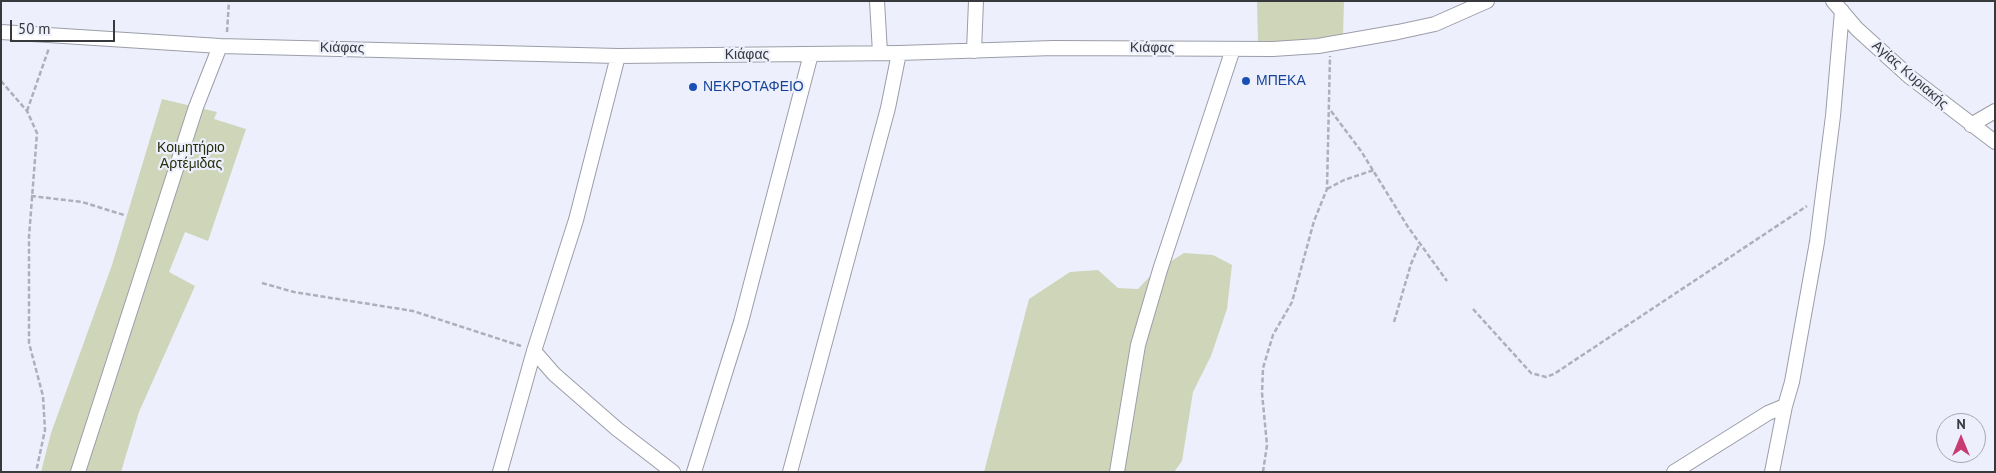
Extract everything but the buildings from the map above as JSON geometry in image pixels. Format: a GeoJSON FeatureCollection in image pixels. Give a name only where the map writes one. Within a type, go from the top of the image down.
{"type":"FeatureCollection","features":[{"type":"Feature","properties":{"kind":"street"},"geometry":{"type":"LineString","coordinates":[[877,1],[880,53]]}},
{"type":"Feature","properties":{"kind":"street"},"geometry":{"type":"LineString","coordinates":[[974,51],[976,1]]}},
{"type":"Feature","properties":{"kind":"street","name":"Κιάφας"},"geometry":{"type":"LineString","coordinates":[[1,32],[223,46],[618,56],[900,53],[1053,48],[1233,49],[1330,45],[1435,24],[1487,1]]}},
{"type":"Feature","properties":{"kind":"street"},"geometry":{"type":"LineString","coordinates":[[1772,472],[1800,339],[1823,195],[1838,6]]}},
{"type":"Feature","properties":{"kind":"street","name":"Αγίας Κυριακής"},"geometry":{"type":"LineString","coordinates":[[1838,6],[1858,29],[1910,77],[1995,142]]}},
{"type":"Feature","properties":{"kind":"street"},"geometry":{"type":"LineString","coordinates":[[78,472],[193,116],[223,46]]}},
{"type":"Feature","properties":{"kind":"street"},"geometry":{"type":"LineString","coordinates":[[1117,472],[1138,345],[1160,270],[1233,49]]}},
{"type":"Feature","properties":{"kind":"street"},"geometry":{"type":"LineString","coordinates":[[790,472],[888,108],[900,53]]}},
{"type":"Feature","properties":{"kind":"street"},"geometry":{"type":"LineString","coordinates":[[694,472],[741,322],[811,54]]}},
{"type":"Feature","properties":{"kind":"street"},"geometry":{"type":"LineString","coordinates":[[500,472],[534,350],[576,220],[618,56]]}},
{"type":"Feature","properties":{"kind":"street"},"geometry":{"type":"LineString","coordinates":[[1971,125],[1995,111]]}},
{"type":"Feature","properties":{"kind":"street"},"geometry":{"type":"LineString","coordinates":[[534,350],[554,374],[617,429],[672,472]]}},
{"type":"Feature","properties":{"kind":"street"},"geometry":{"type":"LineString","coordinates":[[1674,472],[1768,413],[1785,406]]}},
{"type":"Feature","properties":{"kind":"path"},"geometry":{"type":"LineString","coordinates":[[223,46],[229,1]]}},
{"type":"Feature","properties":{"kind":"path"},"geometry":{"type":"LineString","coordinates":[[27,111],[53,36]]}},
{"type":"Feature","properties":{"kind":"path"},"geometry":{"type":"LineString","coordinates":[[1263,472],[1267,445],[1262,393],[1264,368],[1273,335],[1292,302],[1314,221],[1327,189],[1329,170],[1327,144],[1330,110],[1330,45]]}},
{"type":"Feature","properties":{"kind":"path"},"geometry":{"type":"LineString","coordinates":[[1,81],[27,111],[37,133],[31,196],[29,343],[43,396],[45,430],[36,472]]}},
{"type":"Feature","properties":{"kind":"path"},"geometry":{"type":"LineString","coordinates":[[1330,110],[1374,170],[1420,244],[1447,281]]}},
{"type":"Feature","properties":{"kind":"path"},"geometry":{"type":"LineString","coordinates":[[1327,189],[1344,180],[1374,170]]}},
{"type":"Feature","properties":{"kind":"path"},"geometry":{"type":"LineString","coordinates":[[1473,309],[1531,373],[1546,377],[1554,374],[1823,195]]}},
{"type":"Feature","properties":{"kind":"path"},"geometry":{"type":"LineString","coordinates":[[31,196],[82,202],[124,215]]}},
{"type":"Feature","properties":{"kind":"path"},"geometry":{"type":"LineString","coordinates":[[1394,322],[1411,264],[1420,244]]}},
{"type":"Feature","properties":{"kind":"path"},"geometry":{"type":"LineString","coordinates":[[262,283],[294,292],[413,311],[489,333],[534,350]]}},
{"type":"Feature","properties":{"kind":"green space"},"geometry":{"type":"Polygon","coordinates":[[[1257,1],[1344,1],[1343,36],[1258,43],[1257,1]]]}},
{"type":"Feature","properties":{"kind":"green space","name":"Κοιμητήριο Αρτέμιδας"},"geometry":{"type":"Polygon","coordinates":[[[162,99],[217,112],[214,119],[246,129],[208,241],[185,232],[169,272],[195,286],[139,412],[121,472],[41,472],[51,433],[112,265],[162,99]]]}},
{"type":"Feature","properties":{"kind":"green space"},"geometry":{"type":"Polygon","coordinates":[[[1184,253],[1213,255],[1232,265],[1227,309],[1211,356],[1193,392],[1182,461],[1174,472],[984,472],[1029,299],[1070,272],[1098,270],[1118,288],[1138,289],[1154,272],[1184,253]]]}},
{"type":"Feature","properties":{"kind":"place","name":"ΜΠΕΚΑ"},"geometry":{"type":"Point","coordinates":[1246,81]}},
{"type":"Feature","properties":{"kind":"place","name":"ΝΕΚΡΟΤΑΦΕΙΟ"},"geometry":{"type":"Point","coordinates":[693,87]}}]}
